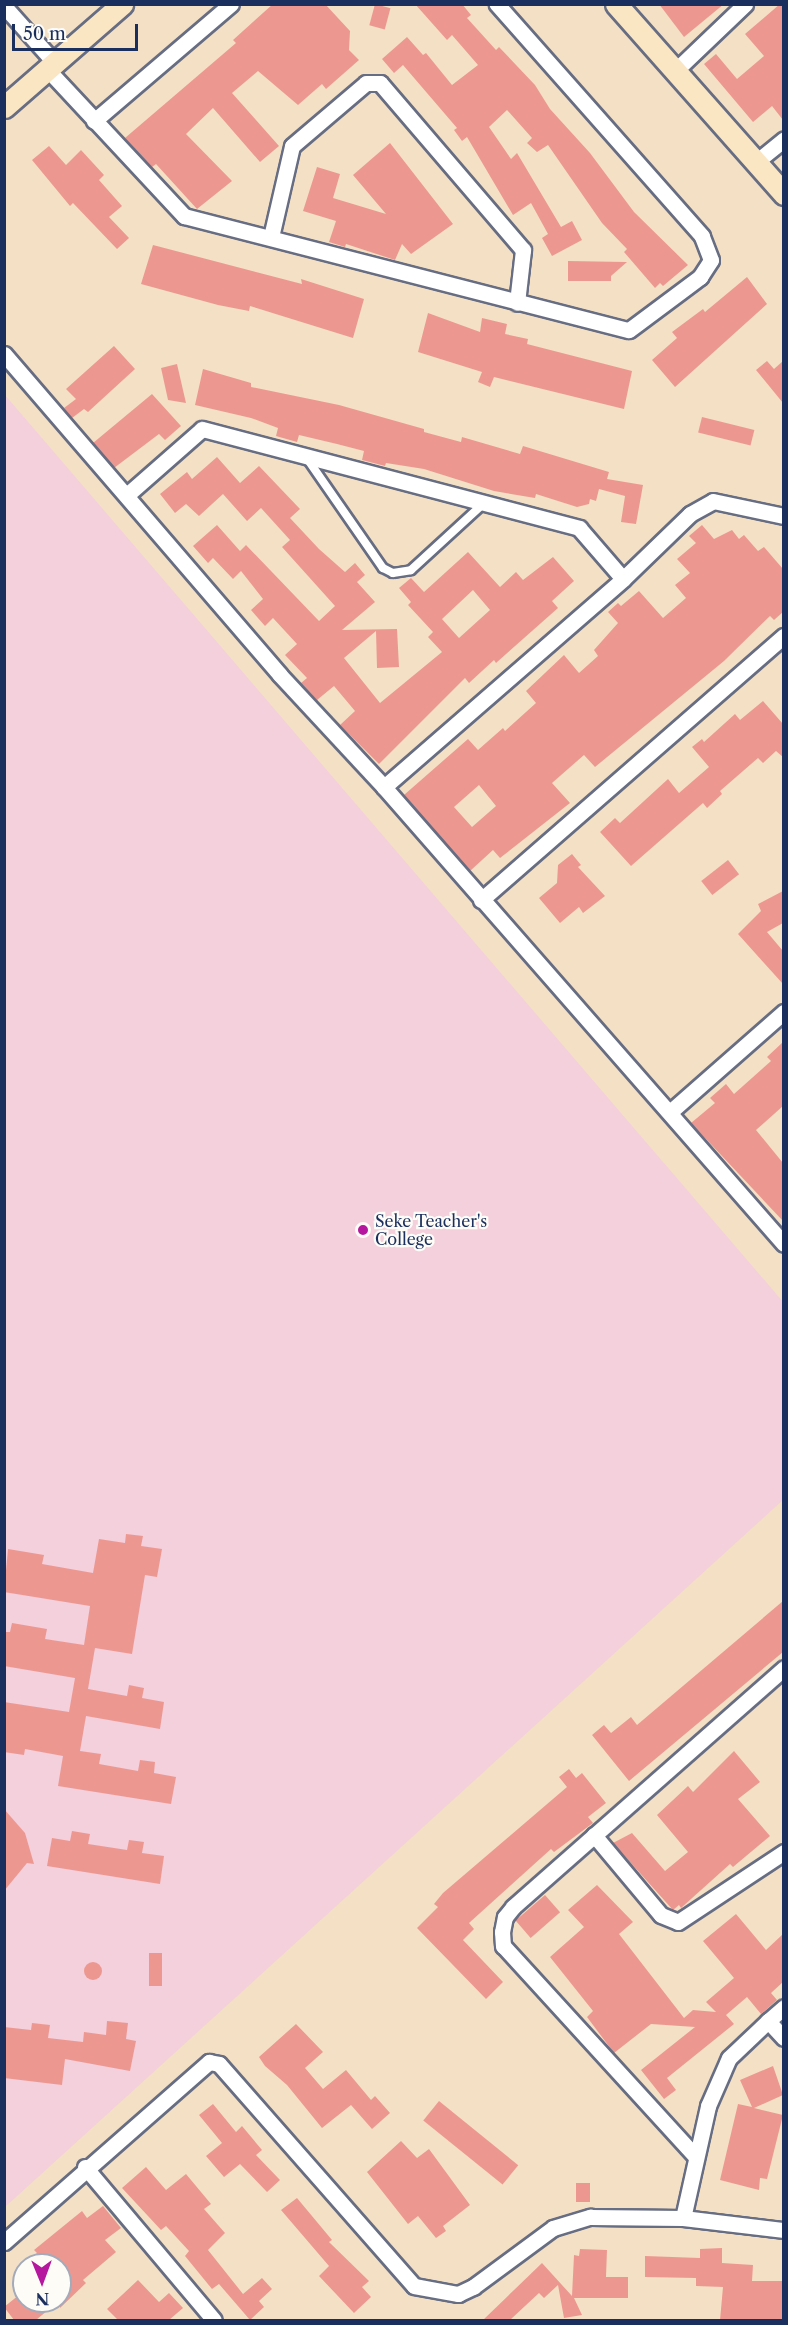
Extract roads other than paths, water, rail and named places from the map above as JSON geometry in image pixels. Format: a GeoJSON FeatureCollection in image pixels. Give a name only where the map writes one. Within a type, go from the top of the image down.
{"type":"FeatureCollection","features":[{"type":"Feature","properties":{"kind":"street"},"geometry":{"type":"LineString","coordinates":[[4,107],[122,4]]}},
{"type":"Feature","properties":{"kind":"street"},"geometry":{"type":"LineString","coordinates":[[94,121],[231,4]]}},
{"type":"Feature","properties":{"kind":"street"},"geometry":{"type":"LineString","coordinates":[[4,6],[94,121],[184,216],[629,330],[700,277],[711,260],[702,236],[497,4]]}},
{"type":"Feature","properties":{"kind":"street"},"geometry":{"type":"LineString","coordinates":[[616,4],[783,194]]}},
{"type":"Feature","properties":{"kind":"street"},"geometry":{"type":"LineString","coordinates":[[675,70],[745,4]]}},
{"type":"Feature","properties":{"kind":"street"},"geometry":{"type":"LineString","coordinates":[[272,237],[292,146],[366,82],[380,83],[523,250],[517,303]]}},
{"type":"Feature","properties":{"kind":"street"},"geometry":{"type":"LineString","coordinates":[[756,162],[783,139]]}},
{"type":"Feature","properties":{"kind":"street"},"geometry":{"type":"LineString","coordinates":[[4,354],[128,494],[280,675],[384,787],[783,1244]]}},
{"type":"Feature","properties":{"kind":"street"},"geometry":{"type":"LineString","coordinates":[[128,494],[202,429],[579,528],[623,579]]}},
{"type":"Feature","properties":{"kind":"street"},"geometry":{"type":"LineString","coordinates":[[384,787],[623,579],[690,514],[713,501],[783,516]]}},
{"type":"Feature","properties":{"kind":"street"},"geometry":{"type":"LineString","coordinates":[[481,900],[783,636]]}},
{"type":"Feature","properties":{"kind":"street"},"geometry":{"type":"LineString","coordinates":[[670,1112],[783,1012]]}},
{"type":"Feature","properties":{"kind":"street"},"geometry":{"type":"LineString","coordinates":[[696,2157],[503,1946],[505,1917],[513,1907],[783,1668]]}},
{"type":"Feature","properties":{"kind":"street"},"geometry":{"type":"LineString","coordinates":[[594,1835],[660,1915],[678,1922],[691,1917],[783,1852]]}},
{"type":"Feature","properties":{"kind":"street"},"geometry":{"type":"LineString","coordinates":[[683,2218],[708,2106],[729,2058],[783,2007]]}},
{"type":"Feature","properties":{"kind":"street"},"geometry":{"type":"LineString","coordinates":[[768,2020],[783,2038]]}},
{"type":"Feature","properties":{"kind":"street"},"geometry":{"type":"LineString","coordinates":[[4,2242],[85,2168],[209,2062],[219,2064],[414,2286],[458,2294],[473,2287],[553,2228],[590,2217],[683,2218],[783,2230]]}},
{"type":"Feature","properties":{"kind":"street"},"geometry":{"type":"LineString","coordinates":[[85,2168],[214,2320]]}},
{"type":"Feature","properties":{"kind":"lane"},"geometry":{"type":"LineString","coordinates":[[305,456],[383,568],[393,573],[411,570],[483,504]]}},
{"type":"Feature","properties":{"kind":"place","name":"Seke Teacher's College"},"geometry":{"type":"Point","coordinates":[363,1230]}}]}
